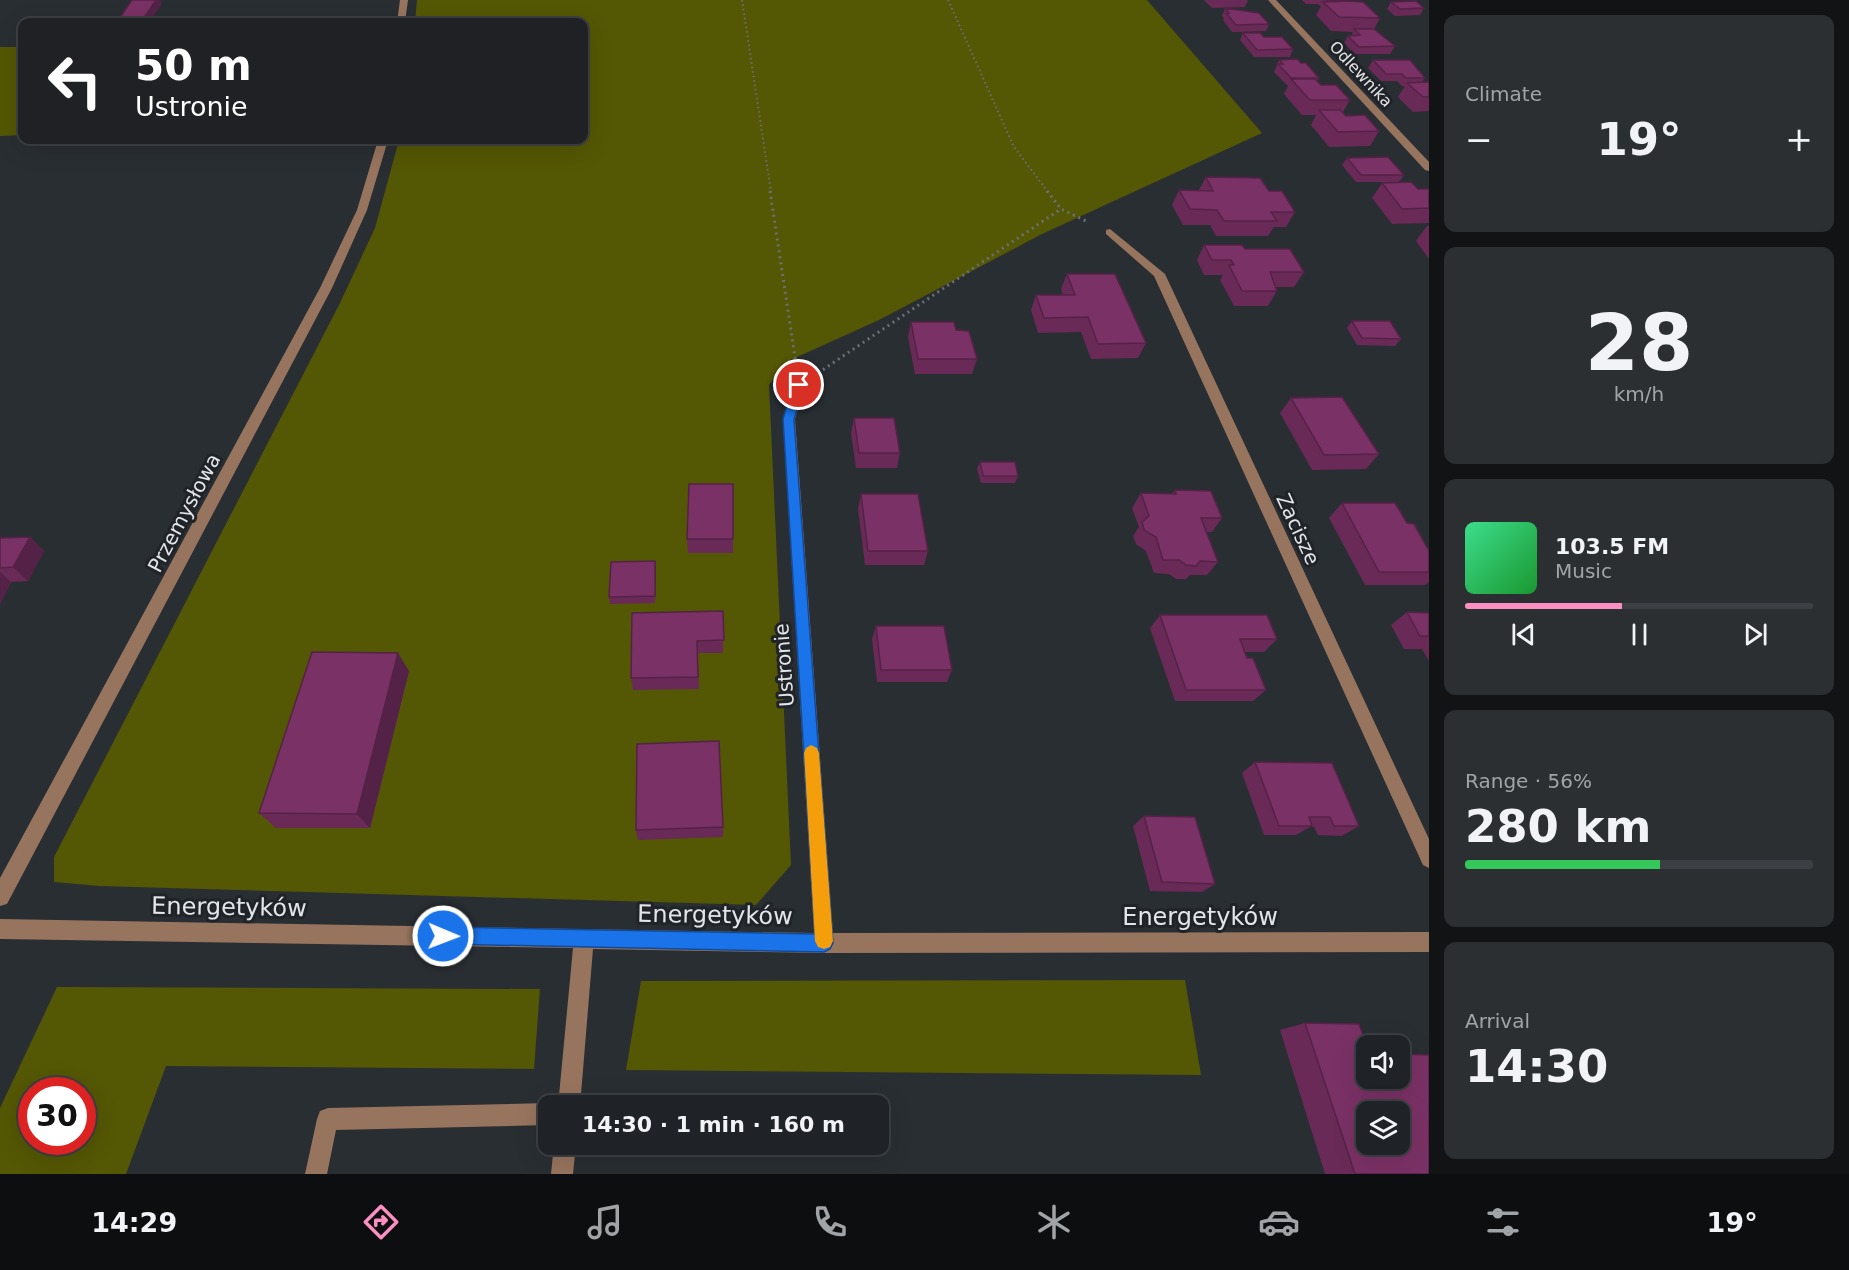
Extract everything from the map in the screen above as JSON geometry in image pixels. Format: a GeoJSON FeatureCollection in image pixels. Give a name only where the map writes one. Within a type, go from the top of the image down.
{"type":"FeatureCollection","features":[{"type":"Feature","properties":{"kind":"street"},"geometry":{"type":"LineString","coordinates":[[402,18],[404,0]]}},
{"type":"Feature","properties":{"kind":"street","name":"Odlewnika"},"geometry":{"type":"LineString","coordinates":[[1272,0],[1429,168]]}},
{"type":"Feature","properties":{"kind":"street","name":"Przemysłowa"},"geometry":{"type":"LineString","coordinates":[[0,897],[331,278],[362,210],[382,144]]}},
{"type":"Feature","properties":{"kind":"street","name":"Zacisze"},"geometry":{"type":"LineString","coordinates":[[1110,232],[1159,274],[1429,858]]}},
{"type":"Feature","properties":{"kind":"street","name":"Ustronie"},"geometry":{"type":"LineString","coordinates":[[799,385],[789,419],[824,943]]}},
{"type":"Feature","properties":{"kind":"street","name":"Energetyków"},"geometry":{"type":"LineString","coordinates":[[0,929],[824,943],[1429,942]]}},
{"type":"Feature","properties":{"kind":"street"},"geometry":{"type":"LineString","coordinates":[[570,1095],[584,938]]}},
{"type":"Feature","properties":{"kind":"street"},"geometry":{"type":"LineString","coordinates":[[316,1174],[328,1119],[538,1114]]}},
{"type":"Feature","properties":{"kind":"street"},"geometry":{"type":"LineString","coordinates":[[562,1174],[564,1155]]}},
{"type":"Feature","properties":{"kind":"path"},"geometry":{"type":"LineString","coordinates":[[742,0],[799,385],[1061,209]]}},
{"type":"Feature","properties":{"kind":"path"},"geometry":{"type":"LineString","coordinates":[[948,0],[1014,147],[1061,209],[1110,232]]}},
{"type":"Feature","properties":{"kind":"shaded area"},"geometry":{"type":"Polygon","coordinates":[[[417,0],[1147,0],[1262,133],[1042,234],[879,320],[786,362],[769,385],[791,865],[756,905],[99,886],[54,882],[54,857],[340,303],[375,228],[398,144],[588,144],[588,18],[415,18],[417,0]]]}},
{"type":"Feature","properties":{"kind":"shaded area"},"geometry":{"type":"Polygon","coordinates":[[[0,47],[18,47],[18,135],[0,136],[0,47]]]}},
{"type":"Feature","properties":{"kind":"shaded area"},"geometry":{"type":"Polygon","coordinates":[[[1185,980],[1201,1075],[626,1070],[641,981],[1185,980]]]}},
{"type":"Feature","properties":{"kind":"shaded area"},"geometry":{"type":"Polygon","coordinates":[[[57,987],[540,989],[534,1069],[166,1066],[126,1174],[0,1174],[0,1108],[57,987]]]}},
{"type":"Feature","properties":{"kind":"building"},"geometry":{"type":"Polygon","coordinates":[[[132,0],[156,0],[144,18],[120,18],[132,0]]]}},
{"type":"Feature","properties":{"kind":"building"},"geometry":{"type":"Polygon","coordinates":[[[1416,1],[1424,8],[1400,9],[1391,2],[1416,1]]]}},
{"type":"Feature","properties":{"kind":"building"},"geometry":{"type":"Polygon","coordinates":[[[1323,2],[1363,2],[1380,18],[1339,17],[1323,2]]]}},
{"type":"Feature","properties":{"kind":"building"},"geometry":{"type":"Polygon","coordinates":[[[1225,8],[1259,13],[1269,24],[1236,25],[1226,13],[1229,13],[1225,8]]]}},
{"type":"Feature","properties":{"kind":"building"},"geometry":{"type":"Polygon","coordinates":[[[1354,29],[1374,29],[1395,46],[1359,47],[1348,36],[1360,35],[1354,29]]]}},
{"type":"Feature","properties":{"kind":"building"},"geometry":{"type":"Polygon","coordinates":[[[1243,33],[1260,33],[1264,37],[1282,37],[1293,49],[1257,50],[1243,33]]]}},
{"type":"Feature","properties":{"kind":"building"},"geometry":{"type":"Polygon","coordinates":[[[1297,59],[1301,63],[1306,63],[1319,78],[1291,78],[1278,64],[1283,64],[1279,60],[1297,59]]]}},
{"type":"Feature","properties":{"kind":"building"},"geometry":{"type":"Polygon","coordinates":[[[1373,60],[1410,60],[1425,78],[1406,78],[1402,74],[1386,74],[1373,60]]]}},
{"type":"Feature","properties":{"kind":"building"},"geometry":{"type":"Polygon","coordinates":[[[1291,79],[1315,79],[1321,85],[1336,85],[1350,100],[1310,100],[1291,79]]]}},
{"type":"Feature","properties":{"kind":"building"},"geometry":{"type":"Polygon","coordinates":[[[1429,82],[1429,97],[1423,97],[1407,83],[1429,82]]]}},
{"type":"Feature","properties":{"kind":"building"},"geometry":{"type":"Polygon","coordinates":[[[1319,110],[1340,110],[1346,116],[1365,115],[1379,131],[1338,132],[1319,110]]]}},
{"type":"Feature","properties":{"kind":"building"},"geometry":{"type":"Polygon","coordinates":[[[1388,157],[1404,175],[1361,175],[1347,158],[1388,157]]]}},
{"type":"Feature","properties":{"kind":"building"},"geometry":{"type":"Polygon","coordinates":[[[1206,177],[1260,178],[1269,191],[1282,191],[1295,212],[1271,212],[1277,221],[1224,221],[1217,210],[1190,209],[1179,190],[1213,191],[1206,177]]]}},
{"type":"Feature","properties":{"kind":"building"},"geometry":{"type":"Polygon","coordinates":[[[1411,182],[1418,189],[1429,189],[1429,208],[1402,209],[1382,183],[1411,182]]]}},
{"type":"Feature","properties":{"kind":"building"},"geometry":{"type":"Polygon","coordinates":[[[1204,245],[1242,245],[1245,249],[1290,249],[1304,272],[1270,272],[1277,291],[1242,291],[1229,265],[1234,265],[1231,260],[1212,260],[1204,245]]]}},
{"type":"Feature","properties":{"kind":"building"},"geometry":{"type":"Polygon","coordinates":[[[1067,274],[1115,274],[1146,343],[1098,344],[1088,317],[1044,318],[1036,295],[1075,295],[1067,274]]]}},
{"type":"Feature","properties":{"kind":"building"},"geometry":{"type":"Polygon","coordinates":[[[1352,321],[1390,321],[1401,339],[1362,338],[1352,321]]]}},
{"type":"Feature","properties":{"kind":"building"},"geometry":{"type":"Polygon","coordinates":[[[911,322],[954,322],[956,330],[969,331],[977,359],[918,359],[911,322]]]}},
{"type":"Feature","properties":{"kind":"building"},"geometry":{"type":"Polygon","coordinates":[[[1342,397],[1379,454],[1324,455],[1291,398],[1342,397]]]}},
{"type":"Feature","properties":{"kind":"building"},"geometry":{"type":"Polygon","coordinates":[[[854,418],[894,418],[900,453],[859,453],[854,418]]]}},
{"type":"Feature","properties":{"kind":"building"},"geometry":{"type":"Polygon","coordinates":[[[980,462],[1015,462],[1018,476],[983,476],[980,462]]]}},
{"type":"Feature","properties":{"kind":"building"},"geometry":{"type":"Polygon","coordinates":[[[689,484],[733,484],[733,539],[687,539],[689,484]]]}},
{"type":"Feature","properties":{"kind":"building"},"geometry":{"type":"Polygon","coordinates":[[[1175,490],[1211,491],[1222,518],[1201,518],[1218,562],[1200,561],[1196,566],[1186,565],[1179,560],[1163,560],[1156,537],[1144,530],[1142,522],[1149,516],[1141,493],[1176,494],[1175,490]]]}},
{"type":"Feature","properties":{"kind":"building"},"geometry":{"type":"Polygon","coordinates":[[[861,494],[918,494],[928,551],[868,551],[861,494]]]}},
{"type":"Feature","properties":{"kind":"building"},"geometry":{"type":"Polygon","coordinates":[[[1342,503],[1395,503],[1407,523],[1414,524],[1429,551],[1429,572],[1379,572],[1342,503]]]}},
{"type":"Feature","properties":{"kind":"building"},"geometry":{"type":"Polygon","coordinates":[[[30,537],[13,567],[0,568],[0,538],[30,537]]]}},
{"type":"Feature","properties":{"kind":"building"},"geometry":{"type":"Polygon","coordinates":[[[655,561],[655,596],[609,597],[611,562],[655,561]]]}},
{"type":"Feature","properties":{"kind":"building"},"geometry":{"type":"Polygon","coordinates":[[[723,611],[724,640],[697,641],[698,677],[631,678],[632,613],[723,611]]]}},
{"type":"Feature","properties":{"kind":"building"},"geometry":{"type":"Polygon","coordinates":[[[1407,612],[1429,613],[1429,636],[1420,636],[1407,612]]]}},
{"type":"Feature","properties":{"kind":"building"},"geometry":{"type":"Polygon","coordinates":[[[1160,615],[1267,615],[1277,639],[1240,639],[1247,658],[1253,658],[1266,690],[1186,690],[1160,615]]]}},
{"type":"Feature","properties":{"kind":"building"},"geometry":{"type":"Polygon","coordinates":[[[876,626],[944,626],[952,670],[881,670],[876,626]]]}},
{"type":"Feature","properties":{"kind":"building"},"geometry":{"type":"Polygon","coordinates":[[[312,652],[398,653],[357,814],[259,813],[312,652]]]}},
{"type":"Feature","properties":{"kind":"building"},"geometry":{"type":"Polygon","coordinates":[[[719,741],[723,827],[636,830],[637,744],[719,741]]]}},
{"type":"Feature","properties":{"kind":"building"},"geometry":{"type":"Polygon","coordinates":[[[1255,762],[1332,763],[1359,826],[1334,826],[1330,817],[1309,817],[1312,826],[1279,826],[1255,762]]]}},
{"type":"Feature","properties":{"kind":"building"},"geometry":{"type":"Polygon","coordinates":[[[1144,816],[1195,817],[1215,884],[1162,882],[1144,816]]]}},
{"type":"Feature","properties":{"kind":"building"},"geometry":{"type":"Polygon","coordinates":[[[1305,1023],[1359,1024],[1363,1035],[1356,1035],[1356,1089],[1410,1089],[1410,1054],[1429,1055],[1429,1174],[1355,1174],[1305,1023]]]}},
{"type":"Feature","properties":{"kind":"slow traffic"},"geometry":{"type":"LineString","coordinates":[[811,753],[824,941]]}},
{"type":"Feature","properties":{"kind":"route"},"geometry":{"type":"LineString","coordinates":[[443,936],[824,943],[789,419],[799,385]]}}]}
